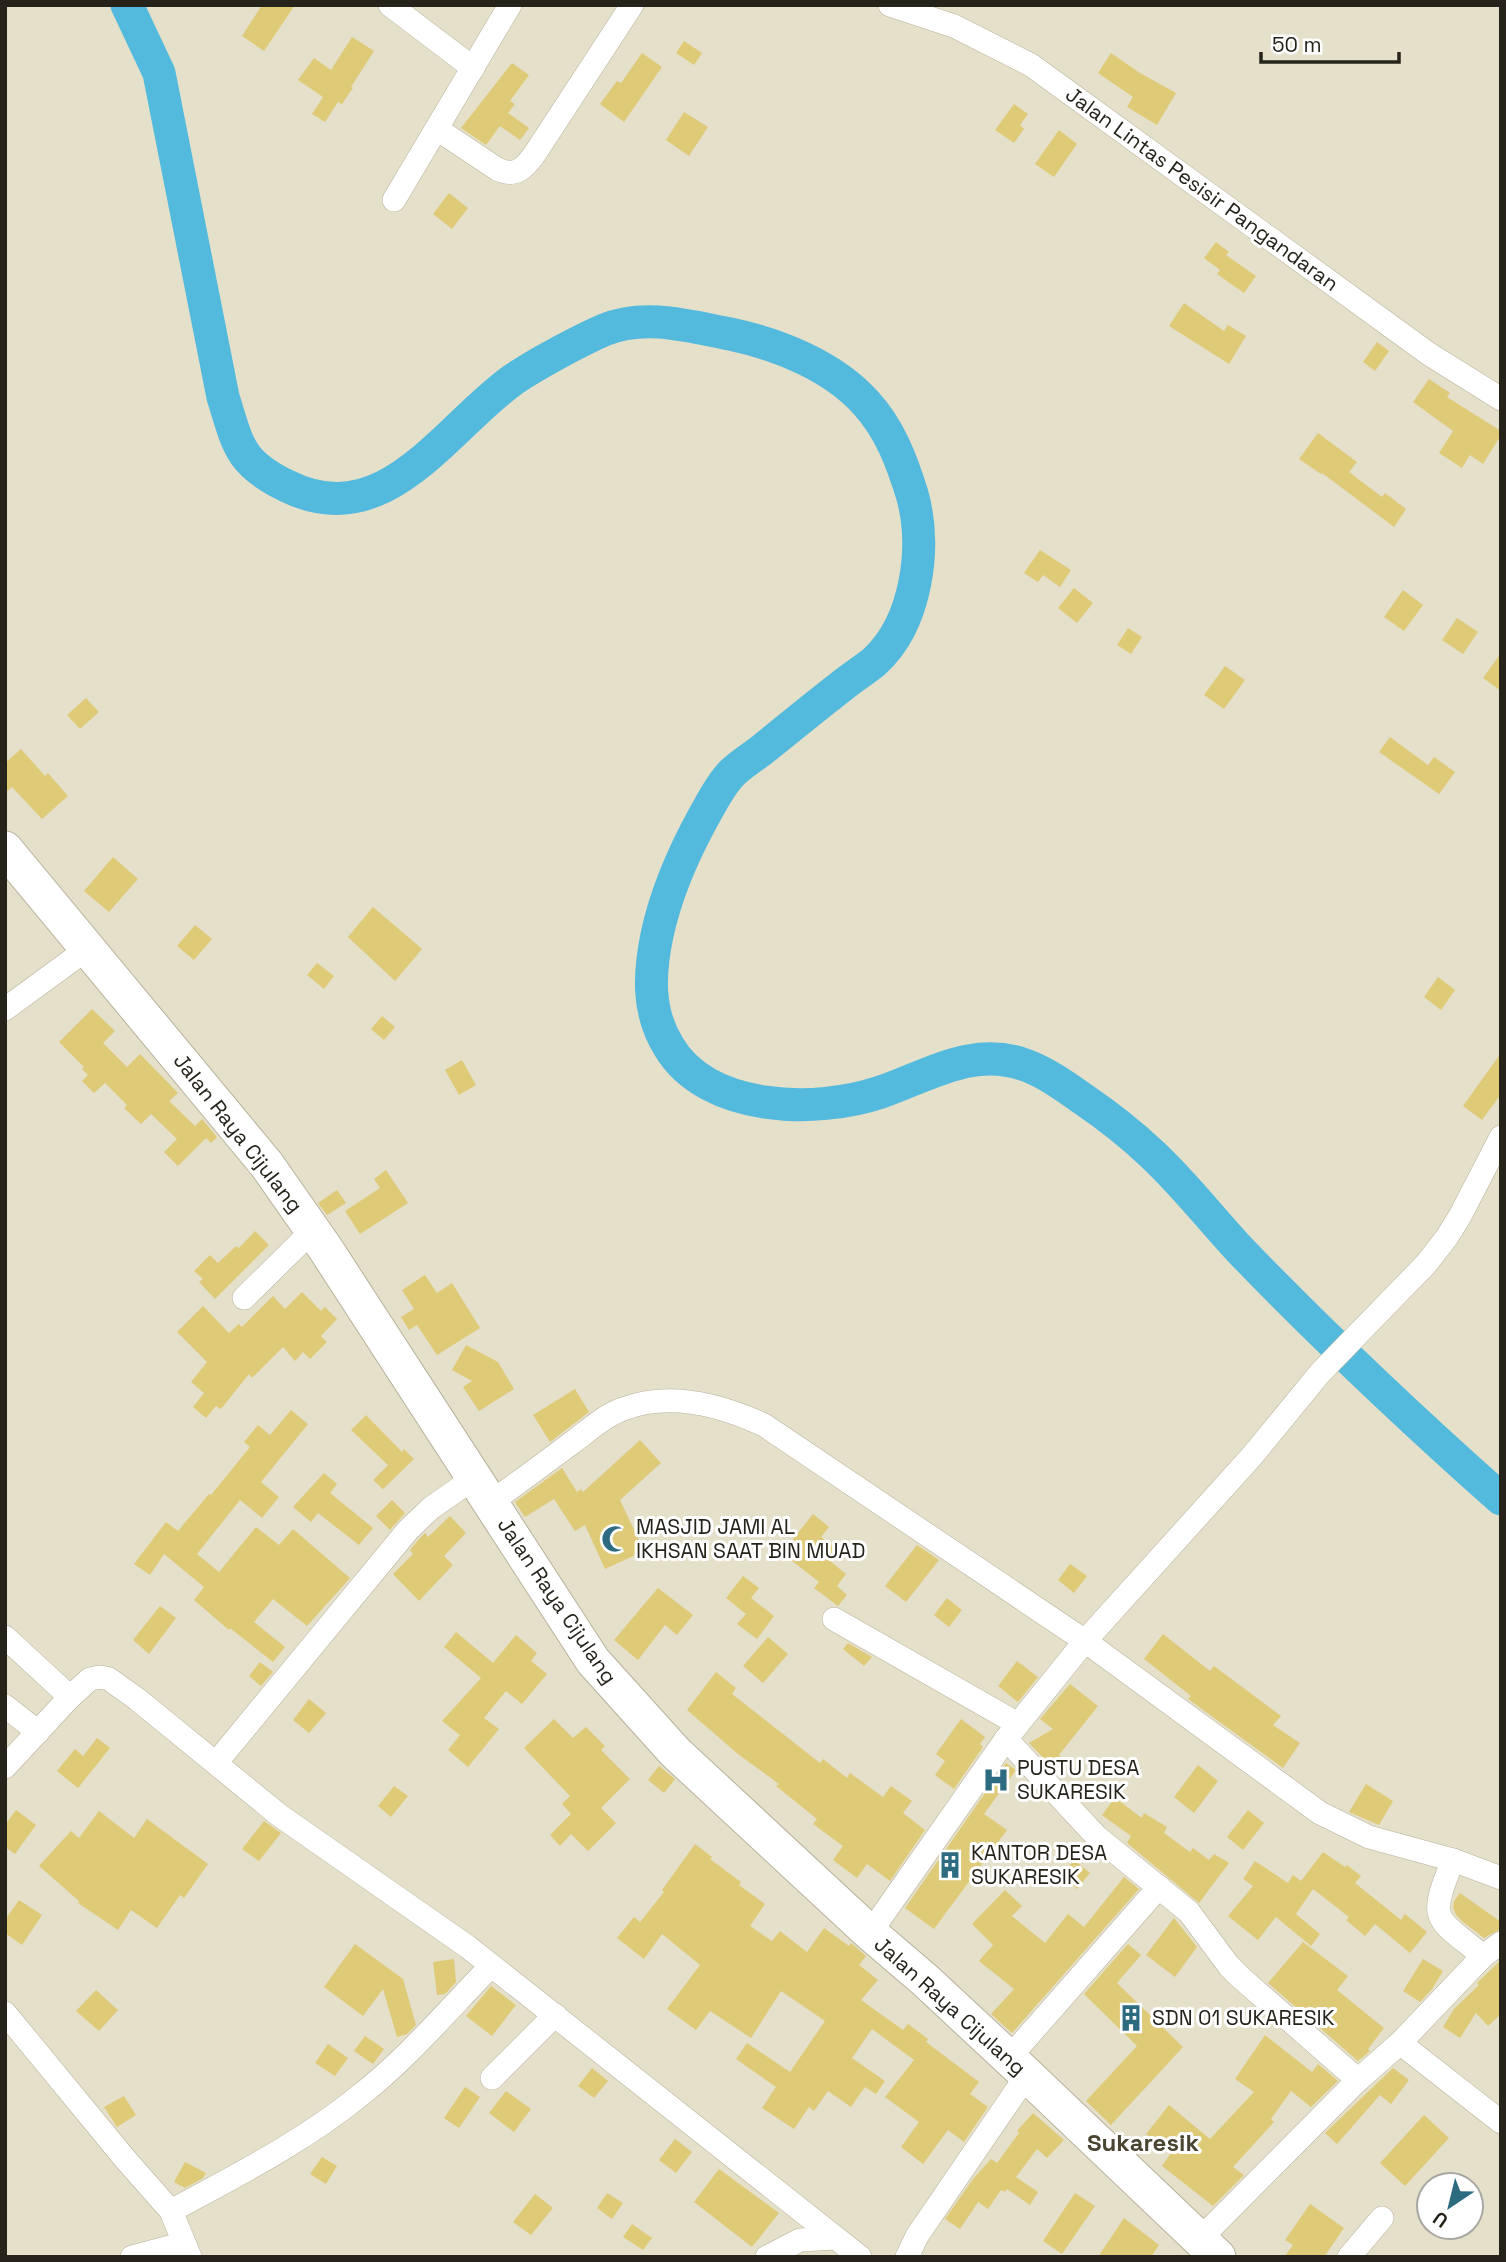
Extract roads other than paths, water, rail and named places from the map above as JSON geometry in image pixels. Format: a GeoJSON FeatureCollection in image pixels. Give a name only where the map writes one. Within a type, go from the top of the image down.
{"type":"FeatureCollection","features":[{"type":"Feature","properties":{"kind":"highway","name":"Jalan Raya Cijulang"},"geometry":{"type":"LineString","coordinates":[[5,849],[246,1138],[313,1230],[593,1661],[649,1725],[870,1933],[1018,2067],[1204,2250]]}},
{"type":"Feature","properties":{"kind":"street"},"geometry":{"type":"LineString","coordinates":[[390,5],[473,68]]}},
{"type":"Feature","properties":{"kind":"street"},"geometry":{"type":"LineString","coordinates":[[394,200],[510,5]]}},
{"type":"Feature","properties":{"kind":"street"},"geometry":{"type":"LineString","coordinates":[[437,129],[497,169],[517,173],[536,152],[632,5]]}},
{"type":"Feature","properties":{"kind":"street","name":"Jalan Lintas Pesisir Pangandaran"},"geometry":{"type":"LineString","coordinates":[[890,5],[954,26],[1031,65],[1429,354],[1501,399]]}},
{"type":"Feature","properties":{"kind":"street"},"geometry":{"type":"LineString","coordinates":[[5,1009],[87,949]]}},
{"type":"Feature","properties":{"kind":"street"},"geometry":{"type":"LineString","coordinates":[[870,1933],[1012,1731],[1085,1641],[1252,1456],[1320,1373],[1426,1264],[1447,1237],[1501,1137]]}},
{"type":"Feature","properties":{"kind":"street"},"geometry":{"type":"LineString","coordinates":[[244,1298],[313,1230]]}},
{"type":"Feature","properties":{"kind":"street"},"geometry":{"type":"LineString","coordinates":[[216,1763],[393,1548],[431,1508],[482,1490],[588,1431],[621,1409],[652,1402],[690,1402],[732,1410],[764,1425],[1085,1641],[1320,1814],[1369,1836],[1454,1860],[1501,1878]]}},
{"type":"Feature","properties":{"kind":"street"},"geometry":{"type":"LineString","coordinates":[[834,1619],[1012,1731],[1097,1837],[1189,1912],[1240,1977],[1358,2080]]}},
{"type":"Feature","properties":{"kind":"street"},"geometry":{"type":"LineString","coordinates":[[5,1637],[70,1697]]}},
{"type":"Feature","properties":{"kind":"street"},"geometry":{"type":"LineString","coordinates":[[5,1767],[90,1679],[109,1679],[279,1815],[491,1966],[555,2015],[860,2257]]}},
{"type":"Feature","properties":{"kind":"street"},"geometry":{"type":"LineString","coordinates":[[5,1706],[38,1732]]}},
{"type":"Feature","properties":{"kind":"street"},"geometry":{"type":"LineString","coordinates":[[1204,2250],[1358,2080],[1400,2043],[1492,1950],[1442,1923],[1438,1914],[1439,1898],[1454,1860]]}},
{"type":"Feature","properties":{"kind":"street"},"geometry":{"type":"LineString","coordinates":[[907,2257],[917,2235],[1018,2067],[1159,1887]]}},
{"type":"Feature","properties":{"kind":"street"},"geometry":{"type":"LineString","coordinates":[[171,2211],[282,2150],[356,2099],[393,2067],[491,1966]]}},
{"type":"Feature","properties":{"kind":"street"},"geometry":{"type":"LineString","coordinates":[[5,2012],[171,2211],[187,2250],[132,2257]]}},
{"type":"Feature","properties":{"kind":"street"},"geometry":{"type":"LineString","coordinates":[[492,2078],[555,2015]]}},
{"type":"Feature","properties":{"kind":"street"},"geometry":{"type":"LineString","coordinates":[[1400,2043],[1501,2122]]}},
{"type":"Feature","properties":{"kind":"street"},"geometry":{"type":"LineString","coordinates":[[1349,2257],[1382,2218]]}},
{"type":"Feature","properties":{"kind":"street"},"geometry":{"type":"LineString","coordinates":[[767,2257],[800,2240],[835,2238]]}},
{"type":"Feature","properties":{"kind":"waterway"},"geometry":{"type":"LineString","coordinates":[[127,5],[159,73],[223,397],[243,451],[271,478],[322,497],[354,497],[384,487],[438,447],[514,379],[593,335],[635,322],[683,325],[730,334],[804,358],[853,390],[874,413],[894,446],[912,494],[918,537],[915,583],[900,627],[889,646],[874,662],[732,773],[716,794],[670,889],[654,950],[651,978],[653,1006],[669,1047],[687,1068],[709,1085],[736,1096],[796,1105],[855,1099],[971,1061],[1008,1060],[1043,1073],[1102,1112],[1145,1148],[1304,1314],[1401,1408],[1501,1499]]}},
{"type":"Feature","properties":{"kind":"place","name":"MASJID JAMI AL IKHSAN SAAT BIN MUAD"},"geometry":{"type":"Point","coordinates":[615,1539]}},
{"type":"Feature","properties":{"kind":"place","name":"PUSTU DESA SUKARESIK"},"geometry":{"type":"Point","coordinates":[996,1780]}},
{"type":"Feature","properties":{"kind":"place","name":"KANTOR DESA SUKARESIK"},"geometry":{"type":"Point","coordinates":[950,1865]}},
{"type":"Feature","properties":{"kind":"place","name":"SDN 01 SUKARESIK"},"geometry":{"type":"Point","coordinates":[1131,2018]}},
{"type":"Feature","properties":{"kind":"district","name":"Sukaresik"},"geometry":{"type":"Point","coordinates":[1143,2143]}}]}
